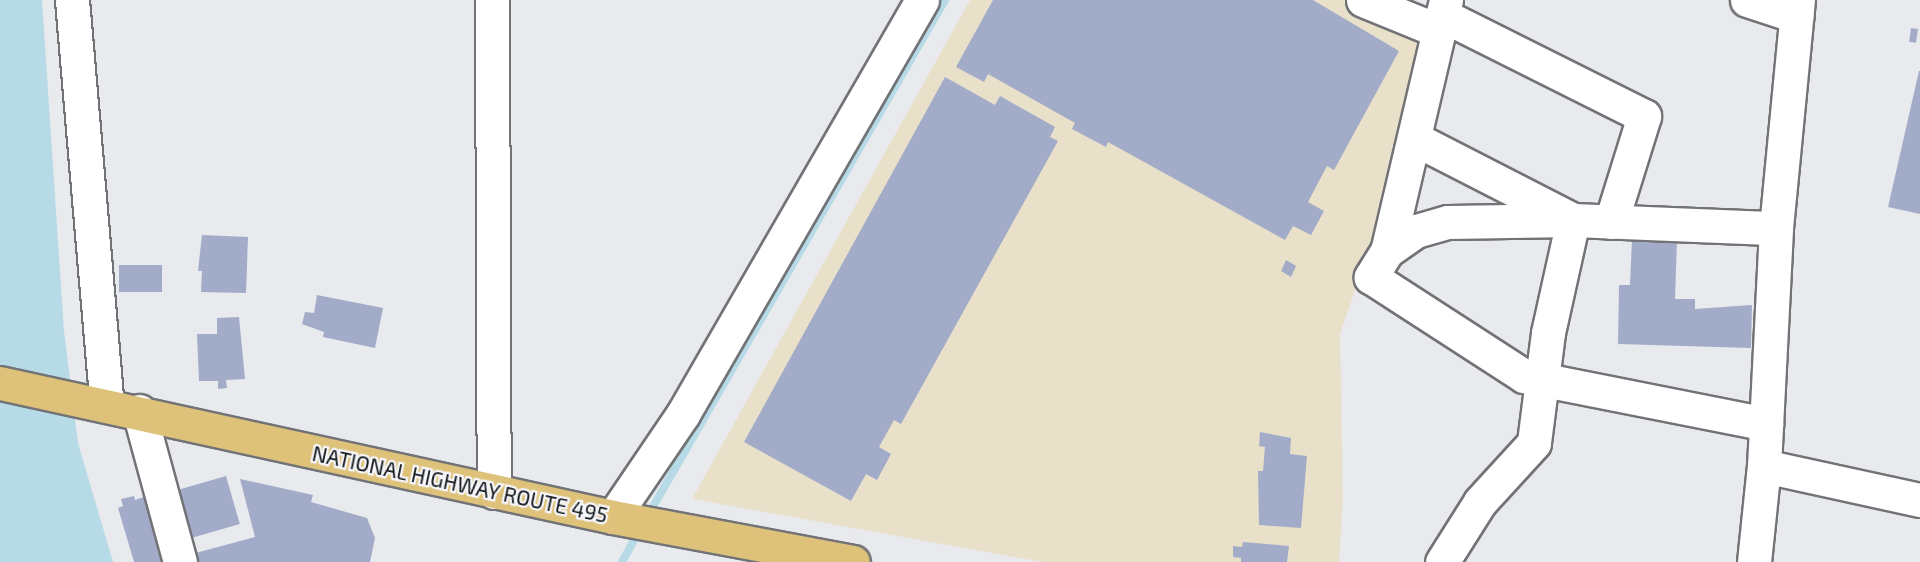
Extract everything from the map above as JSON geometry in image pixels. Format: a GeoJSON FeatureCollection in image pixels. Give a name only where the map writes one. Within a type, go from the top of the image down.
{"type":"FeatureCollection","features":[{"type":"Feature","properties":{"kind":"highway","name":"NATIONAL HIGHWAY ROUTE 495"},"geometry":{"type":"LineString","coordinates":[[0,383],[139,411],[613,517],[854,562]]}},
{"type":"Feature","properties":{"kind":"street"},"geometry":{"type":"LineString","coordinates":[[72,0],[107,405]]}},
{"type":"Feature","properties":{"kind":"street"},"geometry":{"type":"LineString","coordinates":[[492,0],[494,492]]}},
{"type":"Feature","properties":{"kind":"street"},"geometry":{"type":"LineString","coordinates":[[613,517],[683,414],[922,0]]}},
{"type":"Feature","properties":{"kind":"street"},"geometry":{"type":"LineString","coordinates":[[1363,0],[1442,15],[1644,116],[1611,222]]}},
{"type":"Feature","properties":{"kind":"street"},"geometry":{"type":"LineString","coordinates":[[1747,0],[1797,8],[1776,228],[1764,466],[1754,562]]}},
{"type":"Feature","properties":{"kind":"street"},"geometry":{"type":"LineString","coordinates":[[1442,15],[1415,139],[1387,251],[1371,277],[1524,376],[1766,424]]}},
{"type":"Feature","properties":{"kind":"street"},"geometry":{"type":"LineString","coordinates":[[1415,139],[1574,220]]}},
{"type":"Feature","properties":{"kind":"street"},"geometry":{"type":"LineString","coordinates":[[1387,251],[1416,231],[1448,222],[1574,220],[1776,228]]}},
{"type":"Feature","properties":{"kind":"street"},"geometry":{"type":"LineString","coordinates":[[1442,562],[1480,502],[1534,444],[1541,379],[1574,220]]}},
{"type":"Feature","properties":{"kind":"street"},"geometry":{"type":"LineString","coordinates":[[139,411],[180,562]]}},
{"type":"Feature","properties":{"kind":"street"},"geometry":{"type":"LineString","coordinates":[[1764,466],[1920,500]]}},
{"type":"Feature","properties":{"kind":"shaded area"},"geometry":{"type":"Polygon","coordinates":[[[970,0],[1344,0],[1430,35],[1377,250],[1359,279],[1340,334],[1343,498],[1339,562],[1042,562],[692,499],[970,0]]]}},
{"type":"Feature","properties":{"kind":"water"},"geometry":{"type":"Polygon","coordinates":[[[0,0],[42,0],[64,331],[78,443],[113,562],[0,562],[0,0]]]}},
{"type":"Feature","properties":{"kind":"building"},"geometry":{"type":"Polygon","coordinates":[[[993,0],[1313,0],[1399,51],[1334,170],[1327,166],[1308,202],[1324,211],[1311,235],[1293,226],[1285,240],[1108,142],[1106,147],[1072,129],[1075,123],[988,74],[984,82],[956,67],[993,0]]]}},
{"type":"Feature","properties":{"kind":"building"},"geometry":{"type":"Polygon","coordinates":[[[1911,28],[1918,29],[1916,43],[1909,42],[1911,28]]]}},
{"type":"Feature","properties":{"kind":"building"},"geometry":{"type":"Polygon","coordinates":[[[1920,71],[1920,214],[1888,207],[1920,71]]]}},
{"type":"Feature","properties":{"kind":"building"},"geometry":{"type":"Polygon","coordinates":[[[945,77],[995,105],[1000,96],[1055,127],[1050,137],[1058,141],[901,424],[894,420],[879,447],[891,454],[877,480],[866,474],[851,501],[744,442],[945,77]]]}},
{"type":"Feature","properties":{"kind":"building"},"geometry":{"type":"Polygon","coordinates":[[[202,235],[248,237],[246,293],[201,292],[202,271],[198,271],[202,235]]]}},
{"type":"Feature","properties":{"kind":"building"},"geometry":{"type":"Polygon","coordinates":[[[1632,239],[1677,240],[1675,299],[1695,299],[1695,309],[1752,305],[1751,348],[1618,344],[1619,285],[1630,285],[1632,239]]]}},
{"type":"Feature","properties":{"kind":"building"},"geometry":{"type":"Polygon","coordinates":[[[1286,260],[1296,266],[1291,277],[1281,271],[1286,260]]]}},
{"type":"Feature","properties":{"kind":"building"},"geometry":{"type":"Polygon","coordinates":[[[119,265],[162,265],[162,292],[119,292],[119,265]]]}},
{"type":"Feature","properties":{"kind":"building"},"geometry":{"type":"Polygon","coordinates":[[[317,295],[383,308],[375,348],[323,337],[324,332],[302,324],[305,312],[314,313],[317,295]]]}},
{"type":"Feature","properties":{"kind":"building"},"geometry":{"type":"Polygon","coordinates":[[[239,317],[245,379],[226,380],[227,388],[218,389],[218,381],[199,381],[197,334],[217,334],[217,318],[239,317]]]}},
{"type":"Feature","properties":{"kind":"building"},"geometry":{"type":"Polygon","coordinates":[[[1260,432],[1291,438],[1290,454],[1307,456],[1301,528],[1259,525],[1258,471],[1263,471],[1265,447],[1259,446],[1260,432]]]}},
{"type":"Feature","properties":{"kind":"building"},"geometry":{"type":"Polygon","coordinates":[[[226,476],[240,524],[188,539],[174,491],[226,476]]]}},
{"type":"Feature","properties":{"kind":"building"},"geometry":{"type":"Polygon","coordinates":[[[240,479],[313,495],[311,502],[367,518],[375,538],[370,562],[194,562],[192,554],[255,537],[240,479]]]}},
{"type":"Feature","properties":{"kind":"building"},"geometry":{"type":"Polygon","coordinates":[[[134,496],[135,500],[144,497],[163,562],[134,562],[118,508],[123,506],[121,499],[134,496]]]}},
{"type":"Feature","properties":{"kind":"building"},"geometry":{"type":"Polygon","coordinates":[[[1243,542],[1289,546],[1287,562],[1241,562],[1241,558],[1233,557],[1233,546],[1242,547],[1243,542]]]}},
{"type":"Feature","properties":{"kind":"waterway"},"geometry":{"type":"LineString","coordinates":[[647,517],[945,0]]}},
{"type":"Feature","properties":{"kind":"waterway"},"geometry":{"type":"LineString","coordinates":[[622,562],[641,528]]}}]}
